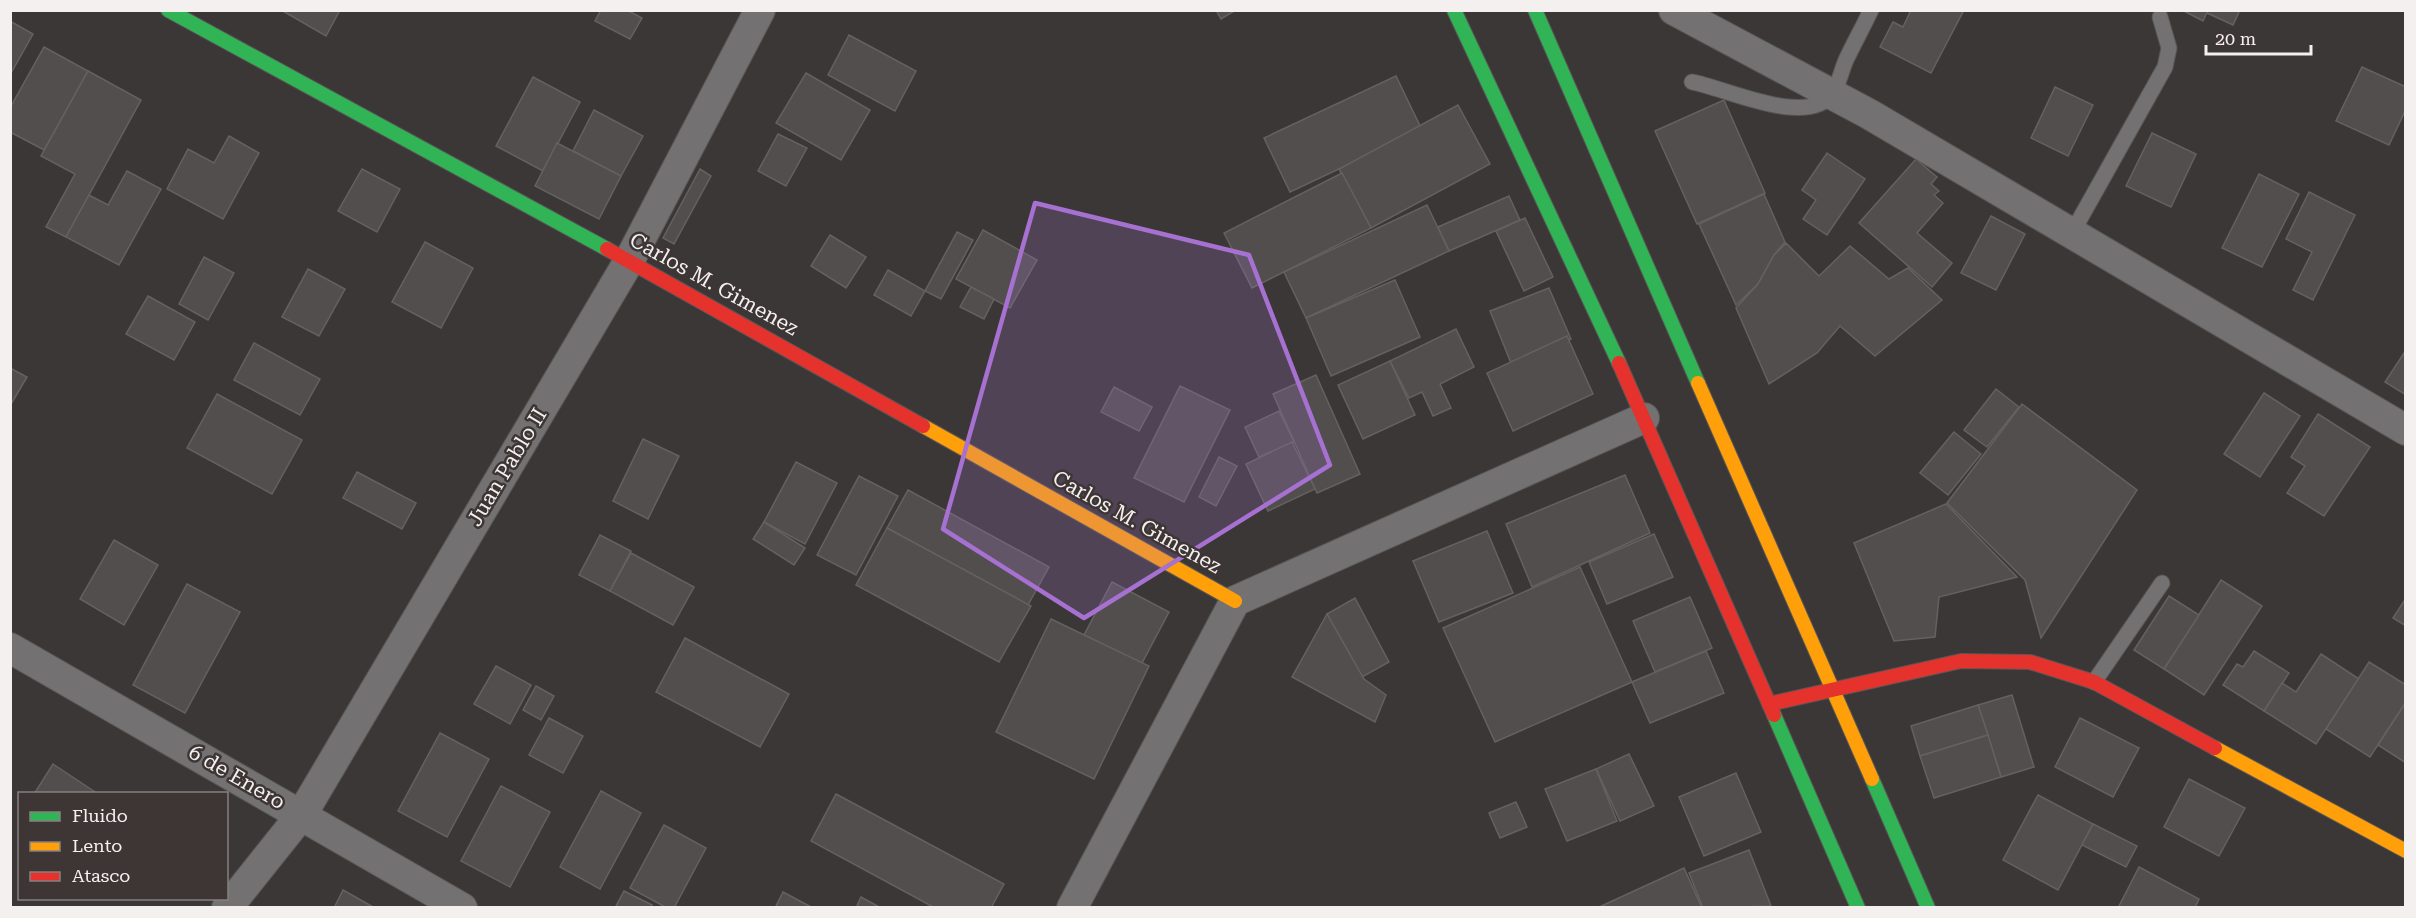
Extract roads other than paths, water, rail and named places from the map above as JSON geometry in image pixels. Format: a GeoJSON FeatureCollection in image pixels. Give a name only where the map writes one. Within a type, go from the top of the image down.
{"type":"FeatureCollection","features":[{"type":"Feature","properties":{"kind":"main road","name":"Carlos M. Gimenez"},"geometry":{"type":"LineString","coordinates":[[168,10],[629,261],[1235,601]]}},
{"type":"Feature","properties":{"kind":"main road"},"geometry":{"type":"LineString","coordinates":[[1454,10],[1644,418],[1858,908]]}},
{"type":"Feature","properties":{"kind":"main road"},"geometry":{"type":"LineString","coordinates":[[1535,10],[1928,908]]}},
{"type":"Feature","properties":{"kind":"main road"},"geometry":{"type":"LineString","coordinates":[[1769,704],[1961,661],[2030,662],[2094,682],[2406,850]]}},
{"type":"Feature","properties":{"kind":"street","name":"Juan Pablo II"},"geometry":{"type":"LineString","coordinates":[[227,908],[302,814],[629,261],[760,10]]}},
{"type":"Feature","properties":{"kind":"street"},"geometry":{"type":"LineString","coordinates":[[1674,10],[1832,94],[2406,430]]}},
{"type":"Feature","properties":{"kind":"street"},"geometry":{"type":"LineString","coordinates":[[1072,908],[1235,601],[1644,418]]}},
{"type":"Feature","properties":{"kind":"street","name":"6 de Enero"},"geometry":{"type":"LineString","coordinates":[[10,648],[462,908]]}},
{"type":"Feature","properties":{"kind":"lane"},"geometry":{"type":"LineString","coordinates":[[1692,82],[1797,109],[1818,106],[1832,94],[1871,10]]}},
{"type":"Feature","properties":{"kind":"lane"},"geometry":{"type":"LineString","coordinates":[[2072,233],[2165,67],[2169,48],[2160,17]]}},
{"type":"Feature","properties":{"kind":"lane"},"geometry":{"type":"LineString","coordinates":[[2094,682],[2162,583]]}}]}
